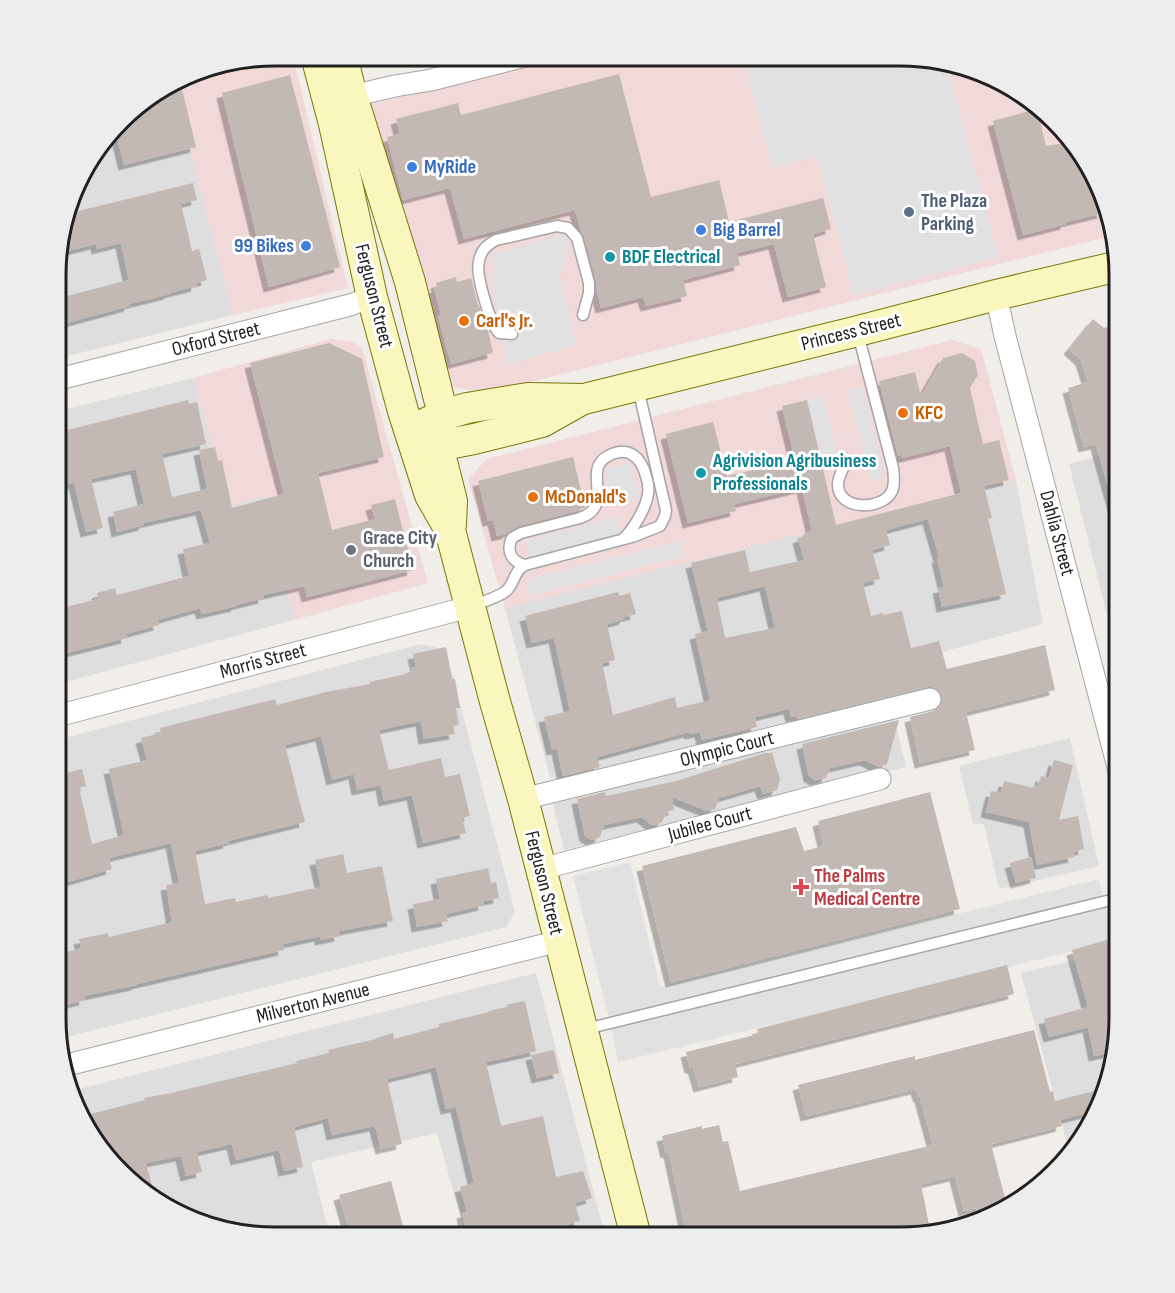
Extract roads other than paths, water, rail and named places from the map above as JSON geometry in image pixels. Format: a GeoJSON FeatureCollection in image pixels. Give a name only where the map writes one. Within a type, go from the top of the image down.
{"type":"FeatureCollection","features":[{"type":"Feature","properties":{"kind":"main road","name":"Ferguson Street"},"geometry":{"type":"LineString","coordinates":[[319,66],[334,124],[372,297],[403,411],[430,495],[450,530],[469,607],[523,799],[633,1227]]}},
{"type":"Feature","properties":{"kind":"main road","name":"Ferguson Street"},"geometry":{"type":"LineString","coordinates":[[344,66],[410,282],[443,415],[438,446],[452,501],[450,530]]}},
{"type":"Feature","properties":{"kind":"main road","name":"Princess Street"},"geometry":{"type":"LineString","coordinates":[[410,431],[443,415],[467,408],[528,398],[584,399],[1109,268]]}},
{"type":"Feature","properties":{"kind":"main road","name":"Princess Street"},"geometry":{"type":"LineString","coordinates":[[438,446],[542,422],[584,399]]}},
{"type":"Feature","properties":{"kind":"main road"},"geometry":{"type":"LineString","coordinates":[[410,431],[438,446]]}},
{"type":"Feature","properties":{"kind":"street"},"geometry":{"type":"LineString","coordinates":[[352,96],[486,66]]}},
{"type":"Feature","properties":{"kind":"street","name":"Dahlia Street"},"geometry":{"type":"LineString","coordinates":[[996,295],[1109,733]]}},
{"type":"Feature","properties":{"kind":"street","name":"Oxford Street"},"geometry":{"type":"LineString","coordinates":[[66,377],[338,308],[372,297]]}},
{"type":"Feature","properties":{"kind":"street","name":"Morris Street"},"geometry":{"type":"LineString","coordinates":[[66,714],[469,607]]}},
{"type":"Feature","properties":{"kind":"street","name":"Olympic Court"},"geometry":{"type":"LineString","coordinates":[[523,799],[930,699]]}},
{"type":"Feature","properties":{"kind":"street","name":"Jubilee Court"},"geometry":{"type":"LineString","coordinates":[[541,869],[880,779]]}},
{"type":"Feature","properties":{"kind":"street","name":"Milverton Avenue"},"geometry":{"type":"LineString","coordinates":[[71,1064],[559,941]]}},
{"type":"Feature","properties":{"kind":"lane"},"geometry":{"type":"LineString","coordinates":[[512,334],[499,333],[494,327],[478,272],[478,263],[483,250],[487,244],[496,240],[557,226],[568,228],[577,238],[589,283],[589,293],[583,315]]}},
{"type":"Feature","properties":{"kind":"lane"},"geometry":{"type":"LineString","coordinates":[[844,466],[838,484],[840,494],[847,501],[867,505],[886,500],[891,494],[894,481],[893,468],[858,331]]}},
{"type":"Feature","properties":{"kind":"lane"},"geometry":{"type":"LineString","coordinates":[[521,563],[646,533],[660,526],[666,510],[638,386]]}},
{"type":"Feature","properties":{"kind":"lane"},"geometry":{"type":"LineString","coordinates":[[521,563],[511,555],[508,547],[512,538],[590,514],[598,498],[596,474],[601,462],[609,455],[626,452],[639,459],[644,467],[649,490],[643,510],[632,530],[623,539]]}},
{"type":"Feature","properties":{"kind":"lane"},"geometry":{"type":"LineString","coordinates":[[469,607],[507,591],[521,563]]}},
{"type":"Feature","properties":{"kind":"lane"},"geometry":{"type":"LineString","coordinates":[[582,1029],[1109,900]]}},
{"type":"Feature","properties":{"kind":"place","name":"MyRide"},"geometry":{"type":"Point","coordinates":[412,167]}},
{"type":"Feature","properties":{"kind":"place","name":"The Plaza Parking"},"geometry":{"type":"Point","coordinates":[909,212]}},
{"type":"Feature","properties":{"kind":"place","name":"Big Barrel"},"geometry":{"type":"Point","coordinates":[701,230]}},
{"type":"Feature","properties":{"kind":"place","name":"99 Bikes"},"geometry":{"type":"Point","coordinates":[306,246]}},
{"type":"Feature","properties":{"kind":"place","name":"BDF Electrical"},"geometry":{"type":"Point","coordinates":[610,257]}},
{"type":"Feature","properties":{"kind":"place","name":"Carl's Jr."},"geometry":{"type":"Point","coordinates":[464,321]}},
{"type":"Feature","properties":{"kind":"place","name":"KFC"},"geometry":{"type":"Point","coordinates":[903,413]}},
{"type":"Feature","properties":{"kind":"place","name":"Agrivision Agribusiness Professionals"},"geometry":{"type":"Point","coordinates":[701,473]}},
{"type":"Feature","properties":{"kind":"place","name":"McDonald's"},"geometry":{"type":"Point","coordinates":[533,497]}},
{"type":"Feature","properties":{"kind":"place","name":"Grace City Church"},"geometry":{"type":"Point","coordinates":[351,550]}},
{"type":"Feature","properties":{"kind":"place","name":"The Palms Medical Centre"},"geometry":{"type":"Point","coordinates":[801,887]}}]}
